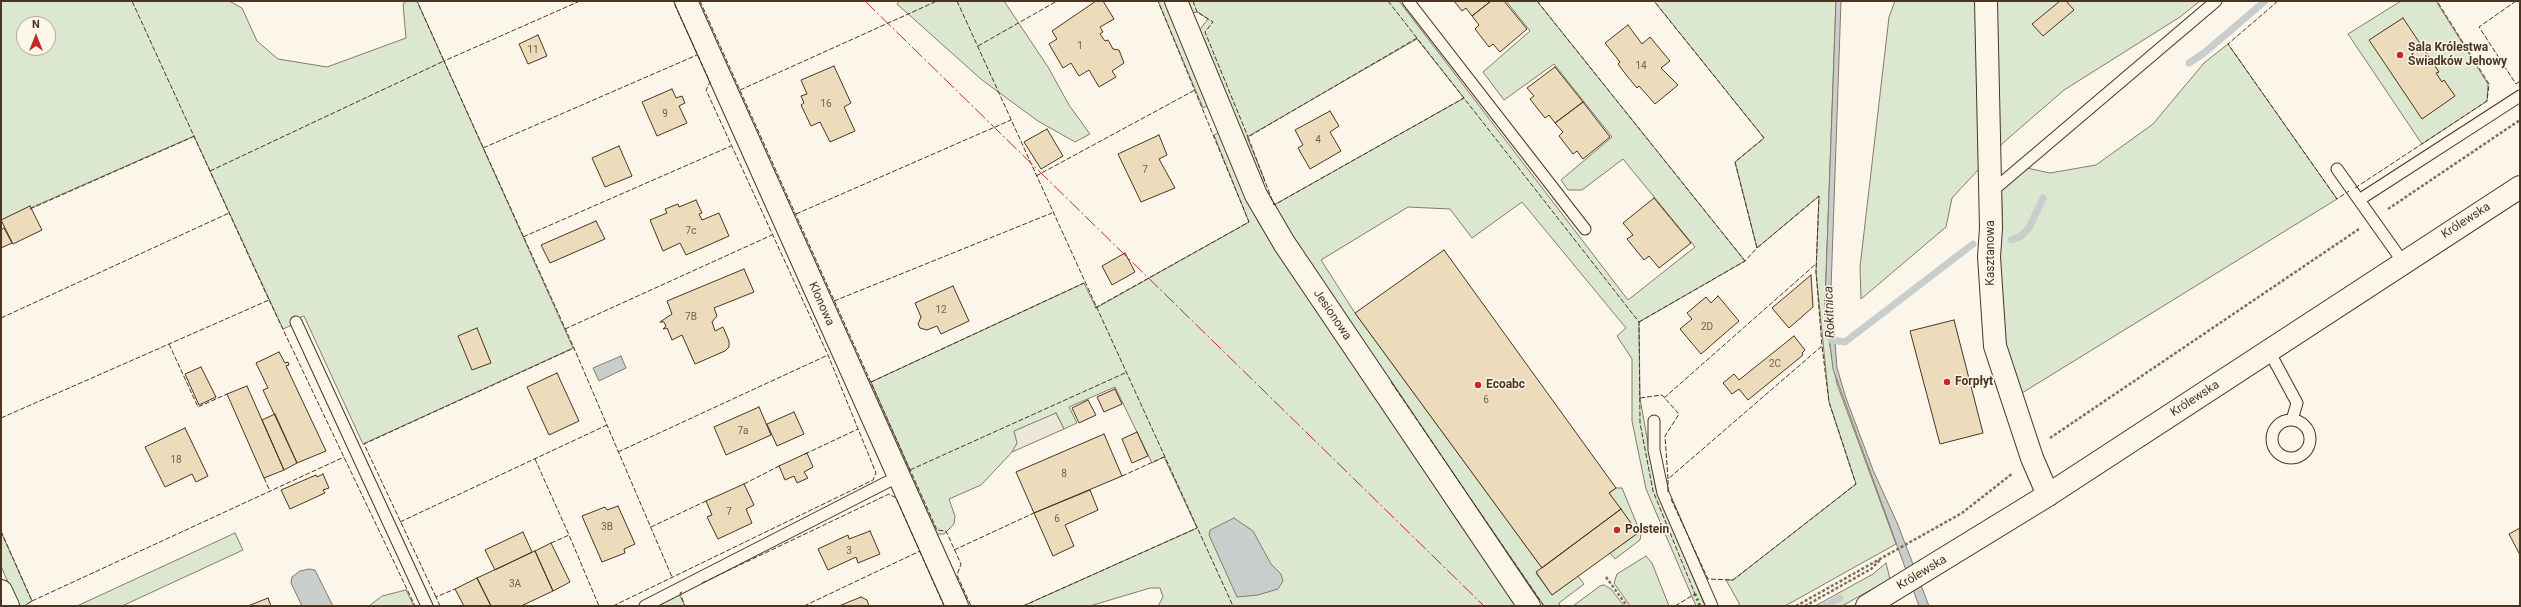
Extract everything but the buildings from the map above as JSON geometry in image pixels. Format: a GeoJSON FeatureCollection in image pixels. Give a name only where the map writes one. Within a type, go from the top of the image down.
{"type":"FeatureCollection","features":[{"type":"Feature","properties":{"kind":"street","name":"Klonowa"},"geometry":{"type":"LineString","coordinates":[[686,1],[957,606]]}},
{"type":"Feature","properties":{"kind":"street","name":"Jesionowa"},"geometry":{"type":"LineString","coordinates":[[1176,1],[1256,195],[1284,243],[1529,606]]}},
{"type":"Feature","properties":{"kind":"street","name":"Kasztanowa"},"geometry":{"type":"LineString","coordinates":[[1986,1],[1991,192],[1990,264],[1995,346],[2032,458],[2048,495]]}},
{"type":"Feature","properties":{"kind":"street","name":"Królewska"},"geometry":{"type":"LineString","coordinates":[[1867,606],[2048,495],[2520,186]]}},
{"type":"Feature","properties":{"kind":"street"},"geometry":{"type":"LineString","coordinates":[[1,591],[8,606]]}},
{"type":"Feature","properties":{"kind":"lane"},"geometry":{"type":"LineString","coordinates":[[1408,1],[1585,229]]}},
{"type":"Feature","properties":{"kind":"lane"},"geometry":{"type":"LineString","coordinates":[[1991,192],[2216,1]]}},
{"type":"Feature","properties":{"kind":"lane"},"geometry":{"type":"LineString","coordinates":[[2359,200],[2520,96]]}},
{"type":"Feature","properties":{"kind":"lane"},"geometry":{"type":"LineString","coordinates":[[2337,169],[2403,262]]}},
{"type":"Feature","properties":{"kind":"lane"},"geometry":{"type":"LineString","coordinates":[[296,322],[427,606]]}},
{"type":"Feature","properties":{"kind":"lane"},"geometry":{"type":"LineString","coordinates":[[2269,351],[2297,403],[2292,420]]}},
{"type":"Feature","properties":{"kind":"lane"},"geometry":{"type":"LineString","coordinates":[[1654,421],[1654,450],[1663,493],[1712,606]]}},
{"type":"Feature","properties":{"kind":"lane"},"geometry":{"type":"LineString","coordinates":[[644,606],[898,476]]}},
{"type":"Feature","properties":{"kind":"path"},"geometry":{"type":"LineString","coordinates":[[1796,606],[1962,513],[2032,458],[2053,434],[2520,120]]}},
{"type":"Feature","properties":{"kind":"path"},"geometry":{"type":"LineString","coordinates":[[1806,606],[1871,569],[1885,556]]}},
{"type":"Feature","properties":{"kind":"path"},"geometry":{"type":"LineString","coordinates":[[1606,577],[1627,606]]}},
{"type":"Feature","properties":{"kind":"green space"},"geometry":{"type":"Polygon","coordinates":[[[1,1],[229,1],[242,8],[257,41],[278,59],[327,67],[406,38],[403,4],[407,1],[417,1],[573,348],[363,444],[304,316],[291,321],[292,325],[283,329],[194,136],[1,221],[1,1]]]}},
{"type":"Feature","properties":{"kind":"green space"},"geometry":{"type":"Polygon","coordinates":[[[899,1],[1004,1],[1048,67],[1069,105],[1090,134],[1075,142],[1038,121],[982,80],[897,4],[899,1]]]}},
{"type":"Feature","properties":{"kind":"green space"},"geometry":{"type":"Polygon","coordinates":[[[1158,1],[1168,1],[1210,105],[1203,108],[1158,1]]]}},
{"type":"Feature","properties":{"kind":"green space"},"geometry":{"type":"Polygon","coordinates":[[[1185,1],[1399,1],[1628,300],[1695,247],[1623,159],[1582,190],[1568,190],[1561,180],[1612,137],[1554,64],[1504,100],[1483,72],[1530,31],[1506,1],[1537,1],[1745,261],[1639,322],[1640,398],[1656,489],[1705,606],[1696,606],[1646,489],[1632,421],[1632,359],[1617,336],[1626,328],[1522,202],[1472,238],[1450,209],[1408,207],[1321,260],[1355,313],[1542,568],[1536,573],[1552,595],[1578,576],[1584,584],[1559,603],[1560,606],[1544,606],[1293,240],[1274,205],[1464,98],[1417,39],[1247,137],[1265,181],[1259,185],[1198,32],[1208,19],[1198,12],[1191,13],[1185,1]]]}},
{"type":"Feature","properties":{"kind":"green space"},"geometry":{"type":"Polygon","coordinates":[[[1654,1],[1836,1],[1825,304],[1828,335],[1837,384],[1896,544],[1785,606],[1739,606],[1739,603],[1726,580],[1733,580],[1856,484],[1829,402],[1816,272],[1819,196],[1757,248],[1735,162],[1764,138],[1654,1]]]}},
{"type":"Feature","properties":{"kind":"green space"},"geometry":{"type":"Polygon","coordinates":[[[1895,1],[2200,1],[2180,17],[2064,90],[2004,142],[1952,198],[1946,227],[1861,299],[1860,267],[1889,17],[1895,1]]]}},
{"type":"Feature","properties":{"kind":"green space"},"geometry":{"type":"Polygon","coordinates":[[[2401,1],[2436,1],[2488,84],[2487,101],[2422,144],[2348,34],[2401,1]]]}},
{"type":"Feature","properties":{"kind":"green space"},"geometry":{"type":"Polygon","coordinates":[[[2228,44],[2337,199],[2022,393],[2005,349],[1997,296],[2002,212],[2001,180],[2027,168],[2050,173],[2096,165],[2153,124],[2204,63],[2228,44]]]}},
{"type":"Feature","properties":{"kind":"green space"},"geometry":{"type":"Polygon","coordinates":[[[1220,132],[1277,247],[1459,523],[1518,606],[1158,606],[1163,597],[1160,588],[1150,588],[1090,606],[1023,606],[1197,528],[1164,457],[1152,463],[1115,387],[1069,407],[1077,423],[1064,429],[1056,413],[1017,443],[1015,449],[981,485],[949,499],[955,516],[954,524],[944,534],[936,534],[906,471],[910,470],[871,382],[1084,283],[1096,308],[1249,222],[1214,135],[1220,132]]]}},
{"type":"Feature","properties":{"kind":"green space"},"geometry":{"type":"Polygon","coordinates":[[[1616,488],[1622,488],[1641,534],[1640,540],[1615,559],[1610,553],[1638,533],[1609,493],[1616,488]]]}},
{"type":"Feature","properties":{"kind":"green space"},"geometry":{"type":"Polygon","coordinates":[[[1,532],[32,601],[24,606],[18,606],[1,566],[1,532]]]}},
{"type":"Feature","properties":{"kind":"green space"},"geometry":{"type":"Polygon","coordinates":[[[235,533],[243,550],[122,606],[77,606],[235,533]]]}},
{"type":"Feature","properties":{"kind":"green space"},"geometry":{"type":"Polygon","coordinates":[[[1646,556],[1652,563],[1669,606],[1630,606],[1614,583],[1617,574],[1646,556]]]}},
{"type":"Feature","properties":{"kind":"green space"},"geometry":{"type":"Polygon","coordinates":[[[1886,563],[1890,579],[1842,606],[1815,606],[1873,574],[1886,563]]]}},
{"type":"Feature","properties":{"kind":"green space"},"geometry":{"type":"Polygon","coordinates":[[[1604,585],[1611,589],[1624,606],[1573,606],[1600,586],[1604,585]]]}},
{"type":"Feature","properties":{"kind":"green space"},"geometry":{"type":"Polygon","coordinates":[[[406,590],[414,606],[369,606],[382,596],[406,590]]]}},
{"type":"Feature","properties":{"kind":"green space"},"geometry":{"type":"Polygon","coordinates":[[[679,594],[685,606],[656,606],[679,594]]]}},
{"type":"Feature","properties":{"kind":"shaded area"},"geometry":{"type":"Polygon","coordinates":[[[1056,413],[1064,429],[1012,452],[1017,443],[1014,431],[1056,413]]]}},
{"type":"Feature","properties":{"kind":"water","name":"Rokitnica"},"geometry":{"type":"Polygon","coordinates":[[[1836,1],[1841,1],[1831,289],[1837,368],[1846,398],[1873,470],[1898,525],[1929,606],[1919,606],[1833,369],[1825,304],[1836,1]]]}},
{"type":"Feature","properties":{"kind":"water"},"geometry":{"type":"Polygon","coordinates":[[[621,356],[626,368],[599,381],[593,368],[621,356]]]}},
{"type":"Feature","properties":{"kind":"water"},"geometry":{"type":"Polygon","coordinates":[[[1234,518],[1253,531],[1271,564],[1281,574],[1283,581],[1278,589],[1258,595],[1237,597],[1209,535],[1210,530],[1234,518]]]}},
{"type":"Feature","properties":{"kind":"water"},"geometry":{"type":"Polygon","coordinates":[[[309,569],[315,570],[333,606],[302,606],[291,583],[292,577],[300,571],[309,569]]]}},
{"type":"Feature","properties":{"kind":"waterway"},"geometry":{"type":"LineString","coordinates":[[2189,63],[2204,53],[2265,1]]}},
{"type":"Feature","properties":{"kind":"waterway"},"geometry":{"type":"LineString","coordinates":[[2011,240],[2021,236],[2029,228],[2043,198]]}},
{"type":"Feature","properties":{"kind":"waterway","name":"Rokitnica"},"geometry":{"type":"LineString","coordinates":[[1831,340],[1845,342],[1973,244]]}},
{"type":"Feature","properties":{"kind":"waterway"},"geometry":{"type":"LineString","coordinates":[[1825,606],[1840,598]]}},
{"type":"Feature","properties":{"kind":"hedge"},"geometry":{"type":"LineString","coordinates":[[1695,594],[1700,606]]}},
{"type":"Feature","properties":{"kind":"fence"},"geometry":{"type":"LineString","coordinates":[[1,418],[269,300],[132,1]]}},
{"type":"Feature","properties":{"kind":"fence"},"geometry":{"type":"LineString","coordinates":[[210,171],[444,61],[417,1]]}},
{"type":"Feature","properties":{"kind":"fence"},"geometry":{"type":"LineString","coordinates":[[580,1],[444,61],[574,348],[672,577]]}},
{"type":"Feature","properties":{"kind":"fence"},"geometry":{"type":"LineString","coordinates":[[613,606],[873,480],[876,473],[828,355],[706,90],[710,82],[673,1]]}},
{"type":"Feature","properties":{"kind":"fence"},"geometry":{"type":"LineString","coordinates":[[700,1],[937,530],[946,531],[961,564],[957,575],[971,606]]}},
{"type":"Feature","properties":{"kind":"fence"},"geometry":{"type":"LineString","coordinates":[[740,90],[937,1]]}},
{"type":"Feature","properties":{"kind":"fence"},"geometry":{"type":"LineString","coordinates":[[957,1],[1233,606]]}},
{"type":"Feature","properties":{"kind":"fence"},"geometry":{"type":"LineString","coordinates":[[978,46],[1057,1]]}},
{"type":"Feature","properties":{"kind":"fence"},"geometry":{"type":"LineString","coordinates":[[1095,308],[1249,222],[1158,1]]}},
{"type":"Feature","properties":{"kind":"fence"},"geometry":{"type":"LineString","coordinates":[[1193,1],[1197,12],[1213,22],[1205,32],[1248,137]]}},
{"type":"Feature","properties":{"kind":"fence"},"geometry":{"type":"LineString","coordinates":[[1388,1],[1639,322],[1640,423],[1653,491],[1695,594],[1675,606]]}},
{"type":"Feature","properties":{"kind":"fence"},"geometry":{"type":"LineString","coordinates":[[1537,1],[1745,261]]}},
{"type":"Feature","properties":{"kind":"fence"},"geometry":{"type":"LineString","coordinates":[[1639,322],[1745,261],[1757,248],[1735,162],[1764,138],[1654,1]]}},
{"type":"Feature","properties":{"kind":"fence"},"geometry":{"type":"LineString","coordinates":[[2278,1],[2228,44],[2337,199],[2349,191]]}},
{"type":"Feature","properties":{"kind":"fence"},"geometry":{"type":"LineString","coordinates":[[2355,188],[2487,101],[2489,84],[2437,1]]}},
{"type":"Feature","properties":{"kind":"fence"},"geometry":{"type":"LineString","coordinates":[[2516,1],[2479,27],[2516,84],[2520,81]]}},
{"type":"Feature","properties":{"kind":"fence"},"geometry":{"type":"LineString","coordinates":[[1417,38],[1248,137],[1274,205],[1464,98]]}},
{"type":"Feature","properties":{"kind":"fence"},"geometry":{"type":"LineString","coordinates":[[483,148],[697,55]]}},
{"type":"Feature","properties":{"kind":"fence"},"geometry":{"type":"LineString","coordinates":[[1036,176],[1195,90]]}},
{"type":"Feature","properties":{"kind":"fence"},"geometry":{"type":"LineString","coordinates":[[796,214],[1011,120]]}},
{"type":"Feature","properties":{"kind":"fence"},"geometry":{"type":"LineString","coordinates":[[30,209],[195,136]]}},
{"type":"Feature","properties":{"kind":"fence"},"geometry":{"type":"LineString","coordinates":[[523,237],[731,146]]}},
{"type":"Feature","properties":{"kind":"fence"},"geometry":{"type":"LineString","coordinates":[[1640,398],[1662,395],[1679,414],[1665,436],[1668,479],[1822,346],[1816,272],[1819,196],[1757,248]]}},
{"type":"Feature","properties":{"kind":"fence"},"geometry":{"type":"LineString","coordinates":[[1,318],[229,213]]}},
{"type":"Feature","properties":{"kind":"fence"},"geometry":{"type":"LineString","coordinates":[[834,301],[1052,213]]}},
{"type":"Feature","properties":{"kind":"fence"},"geometry":{"type":"LineString","coordinates":[[565,329],[772,235]]}},
{"type":"Feature","properties":{"kind":"fence"},"geometry":{"type":"LineString","coordinates":[[1664,398],[1817,263]]}},
{"type":"Feature","properties":{"kind":"fence"},"geometry":{"type":"LineString","coordinates":[[871,382],[1084,283]]}},
{"type":"Feature","properties":{"kind":"fence"},"geometry":{"type":"LineString","coordinates":[[269,300],[415,606]]}},
{"type":"Feature","properties":{"kind":"fence"},"geometry":{"type":"LineString","coordinates":[[169,344],[198,407],[227,394]]}},
{"type":"Feature","properties":{"kind":"fence"},"geometry":{"type":"LineString","coordinates":[[1671,499],[1708,579],[1733,580],[1856,484],[1829,402],[1822,346]]}},
{"type":"Feature","properties":{"kind":"fence"},"geometry":{"type":"LineString","coordinates":[[436,597],[364,444],[574,348]]}},
{"type":"Feature","properties":{"kind":"fence"},"geometry":{"type":"LineString","coordinates":[[618,452],[828,355]]}},
{"type":"Feature","properties":{"kind":"fence"},"geometry":{"type":"LineString","coordinates":[[910,470],[1125,373]]}},
{"type":"Feature","properties":{"kind":"fence"},"geometry":{"type":"LineString","coordinates":[[1391,382],[1544,606]]}},
{"type":"Feature","properties":{"kind":"fence"},"geometry":{"type":"LineString","coordinates":[[400,522],[607,425]]}},
{"type":"Feature","properties":{"kind":"fence"},"geometry":{"type":"LineString","coordinates":[[805,454],[858,429]]}},
{"type":"Feature","properties":{"kind":"fence"},"geometry":{"type":"LineString","coordinates":[[32,601],[344,457]]}},
{"type":"Feature","properties":{"kind":"fence"},"geometry":{"type":"LineString","coordinates":[[1122,476],[1164,457]]}},
{"type":"Feature","properties":{"kind":"fence"},"geometry":{"type":"LineString","coordinates":[[535,459],[569,535]]}},
{"type":"Feature","properties":{"kind":"fence"},"geometry":{"type":"LineString","coordinates":[[744,484],[781,465]]}},
{"type":"Feature","properties":{"kind":"fence"},"geometry":{"type":"LineString","coordinates":[[264,478],[270,491]]}},
{"type":"Feature","properties":{"kind":"fence"},"geometry":{"type":"LineString","coordinates":[[1668,479],[1668,492]]}},
{"type":"Feature","properties":{"kind":"fence"},"geometry":{"type":"LineString","coordinates":[[702,583],[889,494],[896,498],[944,606]]}},
{"type":"Feature","properties":{"kind":"fence"},"geometry":{"type":"LineString","coordinates":[[651,527],[706,501]]}},
{"type":"Feature","properties":{"kind":"fence"},"geometry":{"type":"LineString","coordinates":[[954,550],[1034,513]]}},
{"type":"Feature","properties":{"kind":"fence"},"geometry":{"type":"LineString","coordinates":[[1023,606],[1197,528]]}},
{"type":"Feature","properties":{"kind":"fence"},"geometry":{"type":"LineString","coordinates":[[1,531],[32,601],[24,606]]}},
{"type":"Feature","properties":{"kind":"fence"},"geometry":{"type":"LineString","coordinates":[[551,543],[569,535],[599,606]]}},
{"type":"Feature","properties":{"kind":"fence"},"geometry":{"type":"LineString","coordinates":[[804,606],[920,551]]}},
{"type":"Feature","properties":{"kind":"fence"},"geometry":{"type":"LineString","coordinates":[[440,606],[436,597],[455,589]]}},
{"type":"Feature","properties":{"kind":"fence"},"geometry":{"type":"LineString","coordinates":[[682,592],[680,593],[685,606]]}},
{"type":"Feature","properties":{"kind":"power"},"geometry":{"type":"LineString","coordinates":[[865,1],[1484,606]]}},
{"type":"Feature","properties":{"kind":"place","name":"Sala Królestwa Świadków Jehowy"},"geometry":{"type":"Point","coordinates":[2400,55]}},
{"type":"Feature","properties":{"kind":"place","name":"Forpłyt"},"geometry":{"type":"Point","coordinates":[1947,382]}},
{"type":"Feature","properties":{"kind":"place","name":"Ecoabc"},"geometry":{"type":"Point","coordinates":[1478,385]}},
{"type":"Feature","properties":{"kind":"place","name":"Polstein"},"geometry":{"type":"Point","coordinates":[1617,530]}}]}
